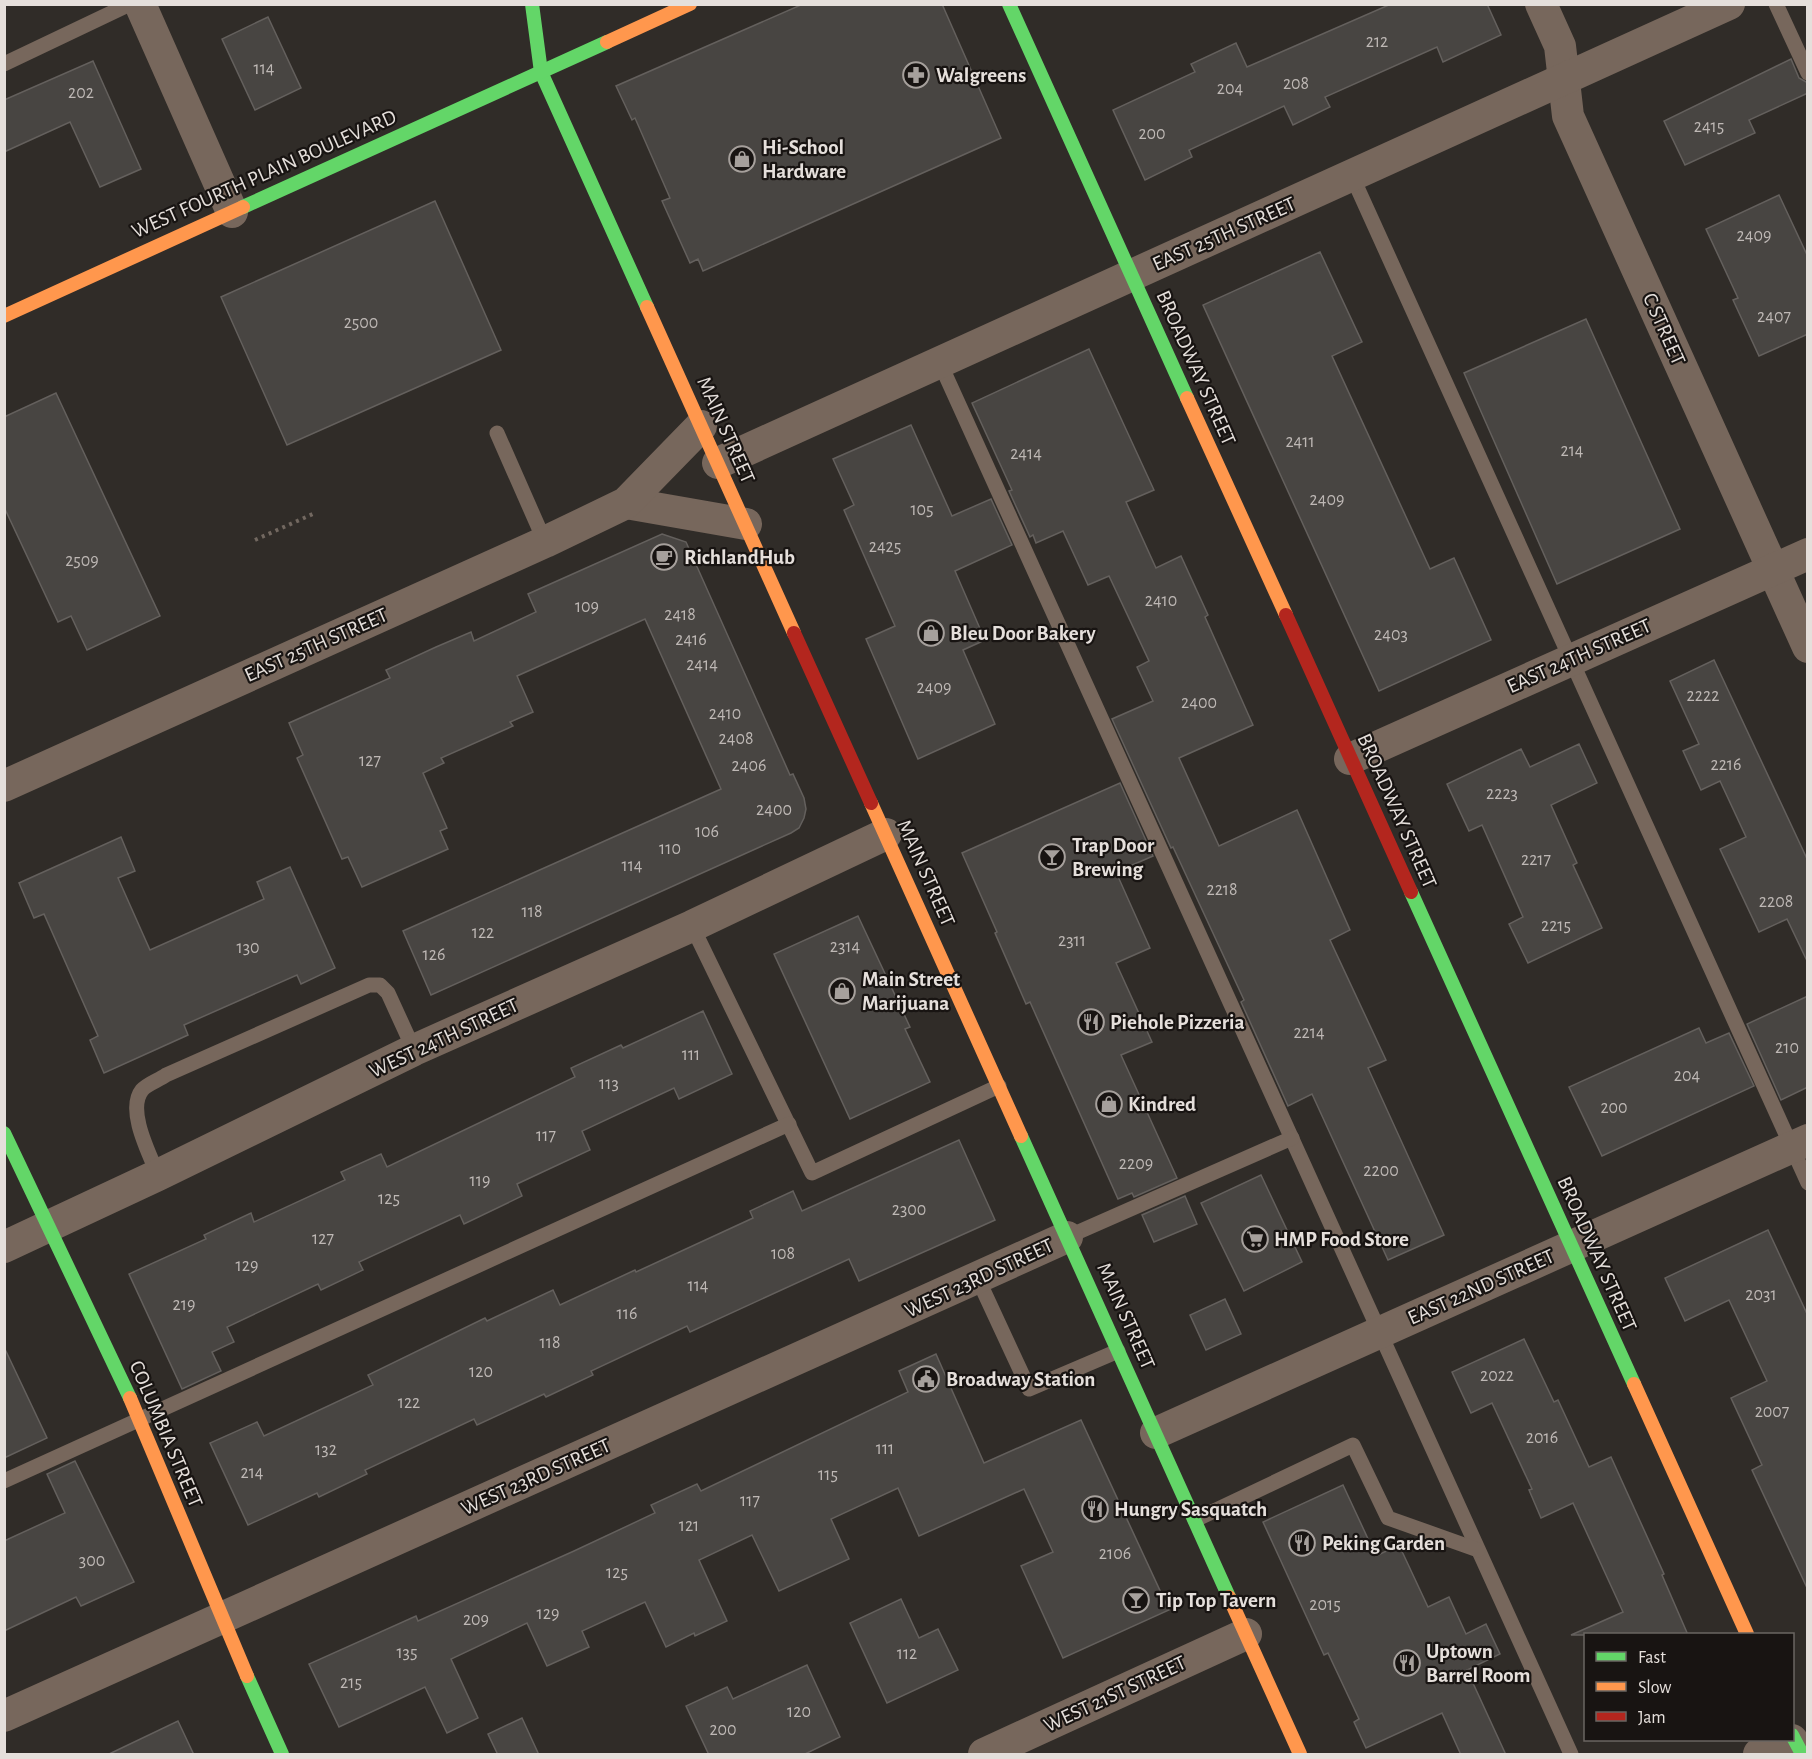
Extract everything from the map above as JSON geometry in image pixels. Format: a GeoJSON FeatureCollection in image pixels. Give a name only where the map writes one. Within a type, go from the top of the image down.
{"type":"FeatureCollection","features":[{"type":"Feature","properties":{"kind":"main road","name":"MAIN STREET"},"geometry":{"type":"LineString","coordinates":[[532,4],[541,72],[1300,1755]]}},
{"type":"Feature","properties":{"kind":"main road","name":"WEST FOURTH PLAIN BOULEVARD"},"geometry":{"type":"LineString","coordinates":[[4,315],[690,4]]}},
{"type":"Feature","properties":{"kind":"main road","name":"BROADWAY STREET"},"geometry":{"type":"LineString","coordinates":[[1009,4],[1746,1633]]}},
{"type":"Feature","properties":{"kind":"main road","name":"COLUMBIA STREET"},"geometry":{"type":"LineString","coordinates":[[4,1133],[139,1418],[221,1618],[282,1755]]}},
{"type":"Feature","properties":{"kind":"street"},"geometry":{"type":"LineString","coordinates":[[140,4],[232,212]]}},
{"type":"Feature","properties":{"kind":"street","name":"C STREET"},"geometry":{"type":"LineString","coordinates":[[1541,4],[1560,46],[1568,116],[1808,647]]}},
{"type":"Feature","properties":{"kind":"street","name":"EAST 25TH STREET"},"geometry":{"type":"LineString","coordinates":[[718,463],[1729,4]]}},
{"type":"Feature","properties":{"kind":"street","name":"EAST 25TH STREET"},"geometry":{"type":"LineString","coordinates":[[4,786],[545,542],[626,502],[701,426]]}},
{"type":"Feature","properties":{"kind":"street"},"geometry":{"type":"LineString","coordinates":[[626,502],[746,524]]}},
{"type":"Feature","properties":{"kind":"street","name":"EAST 24TH STREET"},"geometry":{"type":"LineString","coordinates":[[1350,759],[1808,554]]}},
{"type":"Feature","properties":{"kind":"street","name":"WEST 24TH STREET"},"geometry":{"type":"LineString","coordinates":[[4,1247],[414,1050],[692,926],[886,834]]}},
{"type":"Feature","properties":{"kind":"street","name":"EAST 22ND STREET"},"geometry":{"type":"LineString","coordinates":[[1155,1433],[1800,1144]]}},
{"type":"Feature","properties":{"kind":"street","name":"WEST 23RD STREET"},"geometry":{"type":"LineString","coordinates":[[4,1716],[1067,1237]]}},
{"type":"Feature","properties":{"kind":"street","name":"WEST 21ST STREET"},"geometry":{"type":"LineString","coordinates":[[984,1755],[1017,1748],[1246,1634]]}},
{"type":"Feature","properties":{"kind":"street"},"geometry":{"type":"LineString","coordinates":[[1759,1755],[1797,1740]]}},
{"type":"Feature","properties":{"kind":"lane"},"geometry":{"type":"LineString","coordinates":[[4,64],[130,4]]}},
{"type":"Feature","properties":{"kind":"lane"},"geometry":{"type":"LineString","coordinates":[[1776,4],[1808,73]]}},
{"type":"Feature","properties":{"kind":"lane"},"geometry":{"type":"LineString","coordinates":[[1352,176],[1571,660],[1800,1144],[1808,1183]]}},
{"type":"Feature","properties":{"kind":"lane"},"geometry":{"type":"LineString","coordinates":[[940,363],[1571,1755]]}},
{"type":"Feature","properties":{"kind":"lane"},"geometry":{"type":"LineString","coordinates":[[497,433],[545,542]]}},
{"type":"Feature","properties":{"kind":"lane"},"geometry":{"type":"LineString","coordinates":[[692,926],[812,1173],[999,1086]]}},
{"type":"Feature","properties":{"kind":"lane"},"geometry":{"type":"LineString","coordinates":[[158,1175],[142,1138],[136,1101],[142,1089],[166,1075],[369,985],[380,986],[388,993],[414,1050]]}},
{"type":"Feature","properties":{"kind":"lane"},"geometry":{"type":"LineString","coordinates":[[4,1481],[789,1124]]}},
{"type":"Feature","properties":{"kind":"lane"},"geometry":{"type":"LineString","coordinates":[[1067,1237],[1292,1138]]}},
{"type":"Feature","properties":{"kind":"lane"},"geometry":{"type":"LineString","coordinates":[[978,1279],[1029,1389],[1118,1351]]}},
{"type":"Feature","properties":{"kind":"lane"},"geometry":{"type":"LineString","coordinates":[[1194,1520],[1353,1445],[1388,1518],[1478,1550]]}},
{"type":"Feature","properties":{"kind":"path"},"geometry":{"type":"LineString","coordinates":[[255,540],[315,513]]}},
{"type":"Feature","properties":{"kind":"building"},"geometry":{"type":"Polygon","coordinates":[[[803,4],[942,4],[1001,138],[703,271],[698,259],[690,263],[662,201],[670,198],[635,118],[632,120],[616,86],[803,4]]]}},
{"type":"Feature","properties":{"kind":"building"},"geometry":{"type":"Polygon","coordinates":[[[1391,4],[1487,4],[1501,35],[1443,62],[1437,47],[1325,97],[1330,107],[1293,125],[1284,106],[1189,150],[1192,157],[1145,180],[1113,110],[1195,72],[1191,64],[1236,43],[1247,67],[1391,4]]]}},
{"type":"Feature","properties":{"kind":"building"},"geometry":{"type":"Polygon","coordinates":[[[268,17],[301,88],[255,110],[222,39],[268,17]]]}},
{"type":"Feature","properties":{"kind":"building"},"geometry":{"type":"Polygon","coordinates":[[[1791,59],[1799,78],[1808,83],[1808,93],[1749,120],[1755,133],[1685,165],[1664,121],[1791,59]]]}},
{"type":"Feature","properties":{"kind":"building"},"geometry":{"type":"Polygon","coordinates":[[[93,61],[141,169],[100,187],[70,122],[4,152],[4,100],[93,61]]]}},
{"type":"Feature","properties":{"kind":"building"},"geometry":{"type":"Polygon","coordinates":[[[1779,195],[1808,257],[1808,334],[1759,356],[1733,300],[1738,298],[1706,229],[1779,195]]]}},
{"type":"Feature","properties":{"kind":"building"},"geometry":{"type":"Polygon","coordinates":[[[435,201],[501,350],[287,445],[221,297],[435,201]]]}},
{"type":"Feature","properties":{"kind":"building"},"geometry":{"type":"Polygon","coordinates":[[[1320,252],[1362,342],[1332,356],[1430,569],[1454,558],[1491,640],[1379,691],[1203,305],[1320,252]]]}},
{"type":"Feature","properties":{"kind":"building"},"geometry":{"type":"Polygon","coordinates":[[[1586,319],[1680,529],[1557,584],[1464,373],[1586,319]]]}},
{"type":"Feature","properties":{"kind":"building"},"geometry":{"type":"Polygon","coordinates":[[[1089,349],[1154,490],[1126,502],[1156,568],[1181,556],[1208,615],[1205,617],[1253,725],[1179,758],[1219,846],[1297,810],[1350,930],[1330,940],[1386,1060],[1368,1068],[1444,1235],[1388,1260],[1312,1094],[1288,1106],[1241,1002],[1244,1000],[1112,719],[1153,701],[1137,667],[1149,661],[1109,576],[1088,585],[1063,531],[1036,543],[1033,535],[1030,537],[1009,491],[1012,490],[972,403],[1089,349]]]}},
{"type":"Feature","properties":{"kind":"building"},"geometry":{"type":"Polygon","coordinates":[[[56,393],[160,616],[87,650],[71,616],[58,622],[4,507],[4,417],[56,393]]]}},
{"type":"Feature","properties":{"kind":"building"},"geometry":{"type":"Polygon","coordinates":[[[911,425],[952,516],[991,499],[1012,545],[955,571],[985,640],[963,650],[995,724],[918,759],[866,639],[895,626],[844,510],[854,505],[833,459],[911,425]]]}},
{"type":"Feature","properties":{"kind":"building"},"geometry":{"type":"Polygon","coordinates":[[[662,534],[686,542],[790,775],[793,774],[804,798],[806,809],[799,828],[431,995],[403,931],[721,789],[645,619],[517,676],[533,712],[510,722],[513,726],[441,758],[444,763],[423,773],[447,828],[440,831],[448,849],[362,887],[348,857],[342,859],[297,758],[303,755],[289,723],[390,678],[386,670],[436,647],[471,632],[474,641],[536,612],[528,594],[662,534]]]}},
{"type":"Feature","properties":{"kind":"building"},"geometry":{"type":"Polygon","coordinates":[[[1714,660],[1808,861],[1808,963],[1787,919],[1759,932],[1720,849],[1746,837],[1720,781],[1701,790],[1683,751],[1699,744],[1670,681],[1714,660]]]}},
{"type":"Feature","properties":{"kind":"building"},"geometry":{"type":"Polygon","coordinates":[[[1579,744],[1597,783],[1551,805],[1577,863],[1573,865],[1602,928],[1528,963],[1509,924],[1523,917],[1482,825],[1469,831],[1447,784],[1521,749],[1530,767],[1579,744]]]}},
{"type":"Feature","properties":{"kind":"building"},"geometry":{"type":"Polygon","coordinates":[[[1120,783],[1153,856],[1116,872],[1150,948],[1116,963],[1152,1042],[1121,1055],[1177,1178],[1134,1197],[1132,1193],[1118,1199],[1030,1002],[1026,1004],[962,853],[1120,783]]]}},
{"type":"Feature","properties":{"kind":"building"},"geometry":{"type":"Polygon","coordinates":[[[121,837],[135,871],[118,878],[150,950],[264,899],[257,882],[290,867],[335,968],[301,984],[297,975],[184,1025],[188,1035],[104,1073],[90,1040],[98,1036],[44,914],[34,918],[19,883],[121,837]]]}},
{"type":"Feature","properties":{"kind":"building","name":"Main Street Marijuana"},"geometry":{"type":"Polygon","coordinates":[[[858,916],[910,1027],[905,1029],[930,1082],[850,1119],[774,954],[858,916]]]}},
{"type":"Feature","properties":{"kind":"building"},"geometry":{"type":"Polygon","coordinates":[[[1808,996],[1808,1087],[1781,1100],[1747,1024],[1808,996]]]}},
{"type":"Feature","properties":{"kind":"building"},"geometry":{"type":"Polygon","coordinates":[[[703,1011],[732,1074],[679,1099],[674,1088],[582,1131],[590,1150],[517,1184],[522,1196],[464,1224],[460,1215],[359,1262],[363,1270],[321,1290],[318,1284],[227,1327],[234,1342],[212,1352],[221,1371],[182,1389],[129,1274],[206,1239],[204,1235],[251,1213],[254,1222],[345,1180],[341,1172],[381,1154],[387,1167],[575,1077],[571,1068],[621,1045],[623,1048],[703,1011]]]}},
{"type":"Feature","properties":{"kind":"building"},"geometry":{"type":"Polygon","coordinates":[[[1699,1028],[1706,1043],[1729,1033],[1754,1086],[1602,1156],[1569,1087],[1699,1028]]]}},
{"type":"Feature","properties":{"kind":"building"},"geometry":{"type":"Polygon","coordinates":[[[959,1140],[995,1220],[859,1281],[849,1259],[690,1332],[687,1326],[591,1371],[593,1375],[546,1397],[544,1394],[477,1425],[474,1419],[365,1470],[367,1474],[319,1497],[317,1493],[248,1525],[210,1443],[257,1422],[264,1436],[373,1385],[368,1375],[485,1318],[487,1321],[553,1290],[560,1305],[753,1218],[750,1211],[793,1191],[802,1211],[959,1140]]]}},
{"type":"Feature","properties":{"kind":"building","name":"HMP Food Store"},"geometry":{"type":"Polygon","coordinates":[[[1261,1175],[1302,1262],[1244,1291],[1201,1203],[1261,1175]]]}},
{"type":"Feature","properties":{"kind":"building"},"geometry":{"type":"Polygon","coordinates":[[[1185,1196],[1197,1224],[1154,1242],[1142,1215],[1185,1196]]]}},
{"type":"Feature","properties":{"kind":"building"},"geometry":{"type":"Polygon","coordinates":[[[1768,1230],[1808,1316],[1808,1590],[1752,1470],[1762,1465],[1731,1398],[1767,1381],[1729,1300],[1685,1321],[1665,1278],[1768,1230]]]}},
{"type":"Feature","properties":{"kind":"building"},"geometry":{"type":"Polygon","coordinates":[[[1225,1299],[1241,1334],[1206,1350],[1190,1315],[1225,1299]]]}},
{"type":"Feature","properties":{"kind":"building"},"geometry":{"type":"Polygon","coordinates":[[[1524,1339],[1554,1402],[1558,1400],[1589,1467],[1611,1457],[1664,1574],[1662,1575],[1687,1633],[1571,1635],[1623,1612],[1573,1503],[1541,1518],[1529,1490],[1532,1489],[1492,1403],[1471,1413],[1452,1372],[1524,1339]]]}},
{"type":"Feature","properties":{"kind":"building"},"geometry":{"type":"Polygon","coordinates":[[[4,1347],[47,1438],[4,1458],[4,1347]]]}},
{"type":"Feature","properties":{"kind":"building"},"geometry":{"type":"Polygon","coordinates":[[[936,1354],[984,1463],[1081,1420],[1169,1610],[1063,1658],[1021,1566],[1053,1552],[1024,1489],[919,1536],[898,1488],[831,1519],[849,1559],[779,1591],[752,1535],[699,1560],[727,1621],[695,1636],[694,1633],[666,1647],[645,1602],[582,1631],[589,1647],[547,1666],[527,1623],[451,1659],[478,1718],[447,1733],[425,1687],[339,1727],[309,1664],[416,1616],[418,1621],[574,1551],[655,1513],[651,1505],[697,1484],[701,1491],[908,1392],[899,1371],[936,1354]]]}},
{"type":"Feature","properties":{"kind":"building"},"geometry":{"type":"Polygon","coordinates":[[[75,1461],[134,1582],[81,1606],[76,1597],[4,1631],[4,1541],[65,1513],[47,1474],[75,1461]]]}},
{"type":"Feature","properties":{"kind":"building"},"geometry":{"type":"Polygon","coordinates":[[[1343,1485],[1376,1556],[1399,1545],[1428,1607],[1449,1597],[1466,1634],[1486,1624],[1500,1654],[1467,1670],[1506,1755],[1461,1755],[1442,1713],[1366,1748],[1354,1722],[1359,1719],[1328,1653],[1324,1655],[1263,1522],[1343,1485]]]}},
{"type":"Feature","properties":{"kind":"building"},"geometry":{"type":"Polygon","coordinates":[[[901,1599],[919,1638],[938,1629],[958,1670],[887,1703],[850,1623],[901,1599]]]}},
{"type":"Feature","properties":{"kind":"building"},"geometry":{"type":"Polygon","coordinates":[[[807,1665],[840,1737],[803,1755],[709,1755],[686,1706],[727,1687],[733,1699],[807,1665]]]}},
{"type":"Feature","properties":{"kind":"building"},"geometry":{"type":"Polygon","coordinates":[[[522,1718],[539,1755],[498,1755],[488,1734],[522,1718]]]}},
{"type":"Feature","properties":{"kind":"building"},"geometry":{"type":"Polygon","coordinates":[[[178,1721],[194,1755],[107,1755],[178,1721]]]}},
{"type":"Feature","properties":{"kind":"traffic: fast"},"geometry":{"type":"LineString","coordinates":[[532,4],[541,72],[647,307]]}},
{"type":"Feature","properties":{"kind":"traffic: fast"},"geometry":{"type":"LineString","coordinates":[[1009,4],[1187,398]]}},
{"type":"Feature","properties":{"kind":"traffic: fast"},"geometry":{"type":"LineString","coordinates":[[243,207],[607,42]]}},
{"type":"Feature","properties":{"kind":"traffic: fast"},"geometry":{"type":"LineString","coordinates":[[1411,892],[1634,1384]]}},
{"type":"Feature","properties":{"kind":"traffic: fast"},"geometry":{"type":"LineString","coordinates":[[4,1133],[130,1398]]}},
{"type":"Feature","properties":{"kind":"traffic: fast"},"geometry":{"type":"LineString","coordinates":[[1021,1136],[1229,1597]]}},
{"type":"Feature","properties":{"kind":"traffic: fast"},"geometry":{"type":"LineString","coordinates":[[247,1676],[282,1754]]}},
{"type":"Feature","properties":{"kind":"traffic: fast"},"geometry":{"type":"LineString","coordinates":[[1794,1739],[1802,1754]]}},
{"type":"Feature","properties":{"kind":"traffic: slow"},"geometry":{"type":"LineString","coordinates":[[607,42],[690,4]]}},
{"type":"Feature","properties":{"kind":"traffic: slow"},"geometry":{"type":"LineString","coordinates":[[4,316],[243,207]]}},
{"type":"Feature","properties":{"kind":"traffic: slow"},"geometry":{"type":"LineString","coordinates":[[647,307],[794,633]]}},
{"type":"Feature","properties":{"kind":"traffic: slow"},"geometry":{"type":"LineString","coordinates":[[1187,398],[1286,615]]}},
{"type":"Feature","properties":{"kind":"traffic: slow"},"geometry":{"type":"LineString","coordinates":[[871,803],[1021,1136]]}},
{"type":"Feature","properties":{"kind":"traffic: slow"},"geometry":{"type":"LineString","coordinates":[[1634,1384],[1747,1633]]}},
{"type":"Feature","properties":{"kind":"traffic: slow"},"geometry":{"type":"LineString","coordinates":[[130,1398],[247,1676]]}},
{"type":"Feature","properties":{"kind":"traffic: slow"},"geometry":{"type":"LineString","coordinates":[[1229,1597],[1300,1754]]}},
{"type":"Feature","properties":{"kind":"traffic: jam"},"geometry":{"type":"LineString","coordinates":[[1286,615],[1411,892]]}},
{"type":"Feature","properties":{"kind":"traffic: jam"},"geometry":{"type":"LineString","coordinates":[[794,633],[871,803]]}},
{"type":"Feature","properties":{"kind":"place","name":"Walgreens"},"geometry":{"type":"Point","coordinates":[916,75]}},
{"type":"Feature","properties":{"kind":"place","name":"Hi-School Hardware"},"geometry":{"type":"Point","coordinates":[742,159]}},
{"type":"Feature","properties":{"kind":"place","name":"RichlandHub"},"geometry":{"type":"Point","coordinates":[664,557]}},
{"type":"Feature","properties":{"kind":"place","name":"Bleu Door Bakery"},"geometry":{"type":"Point","coordinates":[931,633]}},
{"type":"Feature","properties":{"kind":"place","name":"Trap Door Brewing"},"geometry":{"type":"Point","coordinates":[1052,857]}},
{"type":"Feature","properties":{"kind":"place","name":"Main Street Marijuana"},"geometry":{"type":"Point","coordinates":[842,991]}},
{"type":"Feature","properties":{"kind":"place","name":"Piehole Pizzeria"},"geometry":{"type":"Point","coordinates":[1091,1022]}},
{"type":"Feature","properties":{"kind":"place","name":"Kindred"},"geometry":{"type":"Point","coordinates":[1109,1104]}},
{"type":"Feature","properties":{"kind":"place","name":"HMP Food Store"},"geometry":{"type":"Point","coordinates":[1255,1239]}},
{"type":"Feature","properties":{"kind":"place","name":"Broadway Station"},"geometry":{"type":"Point","coordinates":[926,1379]}},
{"type":"Feature","properties":{"kind":"place","name":"Hungry Sasquatch"},"geometry":{"type":"Point","coordinates":[1095,1509]}},
{"type":"Feature","properties":{"kind":"place","name":"Peking Garden"},"geometry":{"type":"Point","coordinates":[1302,1543]}},
{"type":"Feature","properties":{"kind":"place","name":"Tip Top Tavern"},"geometry":{"type":"Point","coordinates":[1136,1600]}},
{"type":"Feature","properties":{"kind":"place","name":"Uptown Barrel Room"},"geometry":{"type":"Point","coordinates":[1407,1663]}}]}
